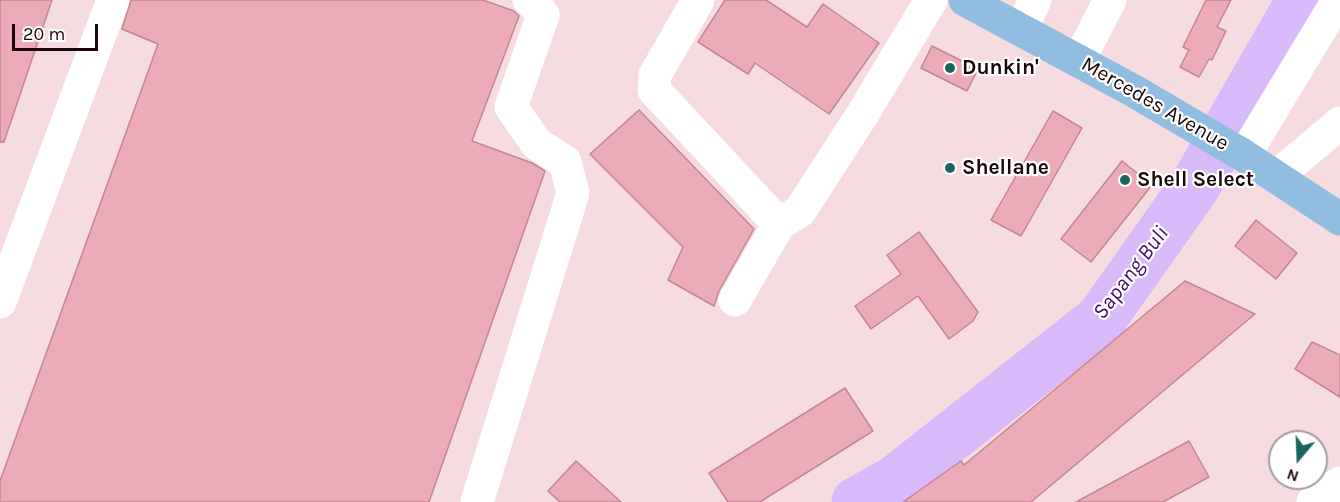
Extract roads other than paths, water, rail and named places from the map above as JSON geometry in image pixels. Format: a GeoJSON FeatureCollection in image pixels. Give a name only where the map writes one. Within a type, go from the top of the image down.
{"type":"FeatureCollection","features":[{"type":"Feature","properties":{"kind":"main road","name":"Mercedes Avenue"},"geometry":{"type":"LineString","coordinates":[[965,0],[1079,60],[1243,155],[1340,219]]}},
{"type":"Feature","properties":{"kind":"lane"},"geometry":{"type":"LineString","coordinates":[[0,302],[113,0]]}},
{"type":"Feature","properties":{"kind":"lane"},"geometry":{"type":"LineString","coordinates":[[477,502],[573,193],[566,162],[537,144],[511,107],[543,15],[529,0]]}},
{"type":"Feature","properties":{"kind":"lane"},"geometry":{"type":"LineString","coordinates":[[698,0],[655,75],[654,90],[779,224]]}},
{"type":"Feature","properties":{"kind":"lane"},"geometry":{"type":"LineString","coordinates":[[735,300],[779,224],[800,210],[862,115],[931,0]]}},
{"type":"Feature","properties":{"kind":"lane"},"geometry":{"type":"LineString","coordinates":[[1021,29],[1035,0]]}},
{"type":"Feature","properties":{"kind":"lane"},"geometry":{"type":"LineString","coordinates":[[1079,60],[1110,0]]}},
{"type":"Feature","properties":{"kind":"lane"},"geometry":{"type":"LineString","coordinates":[[1243,155],[1338,0]]}},
{"type":"Feature","properties":{"kind":"lane"},"geometry":{"type":"LineString","coordinates":[[1276,177],[1340,123]]}},
{"type":"Feature","properties":{"kind":"lane"},"geometry":{"type":"LineString","coordinates":[[1312,502],[1340,483]]}},
{"type":"Feature","properties":{"kind":"waterway","name":"Sapang Buli"},"geometry":{"type":"LineString","coordinates":[[857,502],[895,481],[1101,319],[1195,186],[1302,0]]}},
{"type":"Feature","properties":{"kind":"place","name":"Dunkin'"},"geometry":{"type":"Point","coordinates":[950,68]}},
{"type":"Feature","properties":{"kind":"place","name":"Shellane"},"geometry":{"type":"Point","coordinates":[950,168]}},
{"type":"Feature","properties":{"kind":"place","name":"Shell Select"},"geometry":{"type":"Point","coordinates":[1125,180]}}]}
